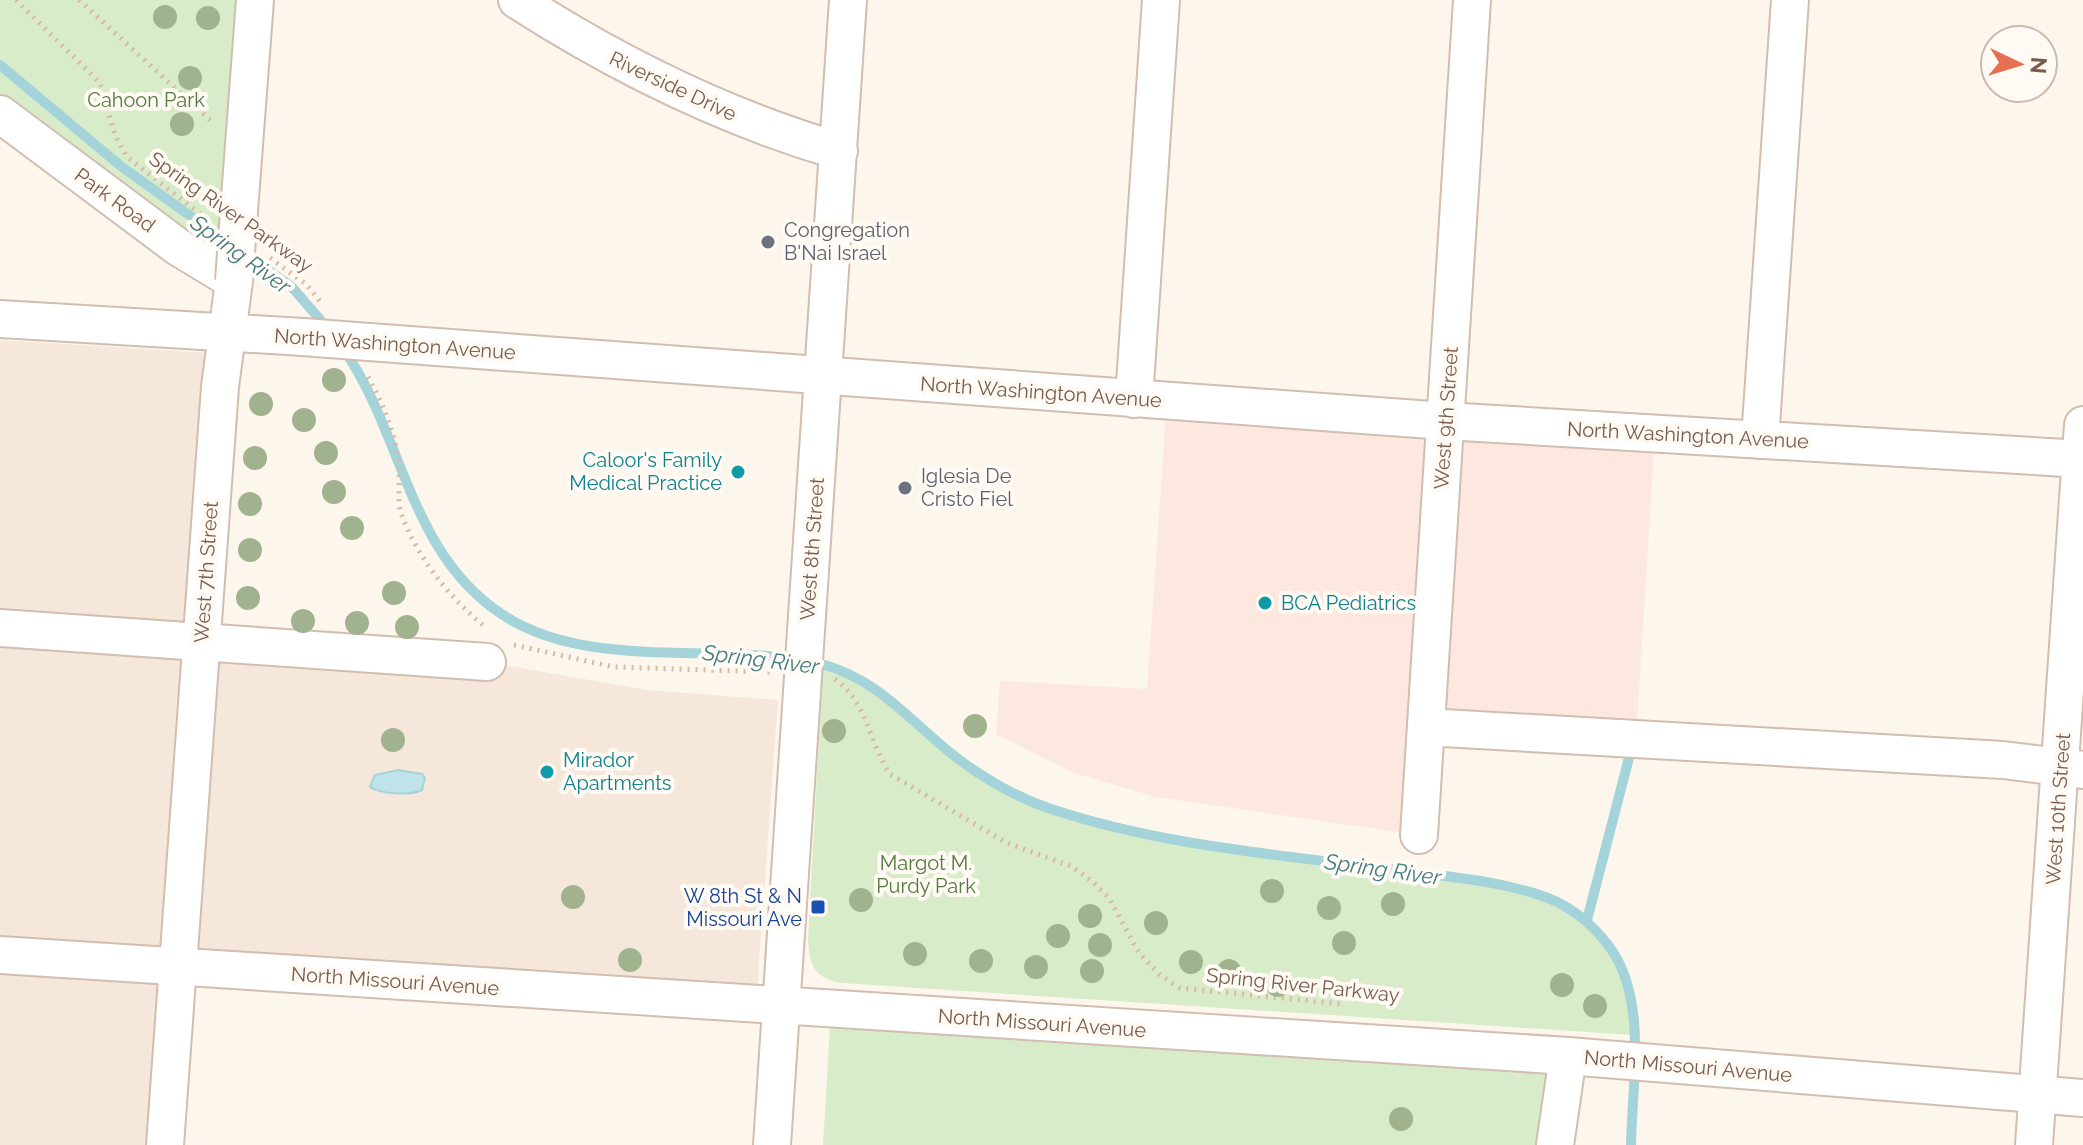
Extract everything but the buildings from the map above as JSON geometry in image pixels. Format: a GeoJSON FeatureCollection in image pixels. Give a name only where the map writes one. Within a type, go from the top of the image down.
{"type":"FeatureCollection","features":[{"type":"Feature","properties":{"kind":"street","name":"West 7th Street"},"geometry":{"type":"LineString","coordinates":[[165,1145],[201,642],[226,331],[234,281],[224,215],[245,139],[255,0]]}},
{"type":"Feature","properties":{"kind":"street","name":"Riverside Drive"},"geometry":{"type":"LineString","coordinates":[[517,0],[606,54],[665,84],[778,133],[839,151]]}},
{"type":"Feature","properties":{"kind":"street","name":"West 8th Street"},"geometry":{"type":"LineString","coordinates":[[772,1145],[781,1007],[817,685],[806,631],[848,0]]}},
{"type":"Feature","properties":{"kind":"street"},"geometry":{"type":"LineString","coordinates":[[1134,399],[1161,0]]}},
{"type":"Feature","properties":{"kind":"street","name":"West 9th Street"},"geometry":{"type":"LineString","coordinates":[[1419,835],[1472,0]]}},
{"type":"Feature","properties":{"kind":"street"},"geometry":{"type":"LineString","coordinates":[[1760,440],[1790,0]]}},
{"type":"Feature","properties":{"kind":"street","name":"Park Road"},"geometry":{"type":"LineString","coordinates":[[0,114],[178,247],[234,281]]}},
{"type":"Feature","properties":{"kind":"street","name":"North Washington Avenue"},"geometry":{"type":"LineString","coordinates":[[0,319],[303,337],[366,356],[825,376],[1445,421],[1760,440],[2082,448]]}},
{"type":"Feature","properties":{"kind":"street","name":"West 10th Street"},"geometry":{"type":"LineString","coordinates":[[2034,1145],[2072,768],[2082,448]]}},
{"type":"Feature","properties":{"kind":"street"},"geometry":{"type":"LineString","coordinates":[[0,628],[201,642],[494,644]]}},
{"type":"Feature","properties":{"kind":"street"},"geometry":{"type":"LineString","coordinates":[[1426,727],[2003,760],[2072,768]]}},
{"type":"Feature","properties":{"kind":"street","name":"North Missouri Avenue"},"geometry":{"type":"LineString","coordinates":[[0,955],[1568,1056],[2083,1098]]}},
{"type":"Feature","properties":{"kind":"street"},"geometry":{"type":"LineString","coordinates":[[1555,1145],[1568,1056]]}},
{"type":"Feature","properties":{"kind":"path","name":"Spring River Parkway"},"geometry":{"type":"LineString","coordinates":[[16,0],[100,83],[115,135],[127,157],[224,215]]}},
{"type":"Feature","properties":{"kind":"path"},"geometry":{"type":"LineString","coordinates":[[79,0],[188,102],[216,125],[245,139]]}},
{"type":"Feature","properties":{"kind":"path","name":"Spring River Parkway"},"geometry":{"type":"LineString","coordinates":[[265,255],[307,285],[325,307]]}},
{"type":"Feature","properties":{"kind":"path"},"geometry":{"type":"LineString","coordinates":[[366,356],[393,430],[400,511],[416,545],[461,608],[494,644],[614,667],[773,672]]}},
{"type":"Feature","properties":{"kind":"path","name":"Spring River Parkway"},"geometry":{"type":"LineString","coordinates":[[817,685],[852,692],[890,774],[1007,843],[1071,866],[1093,882],[1109,898],[1139,953],[1160,975],[1180,988],[1355,1007]]}},
{"type":"Feature","properties":{"kind":"shaded area"},"geometry":{"type":"Polygon","coordinates":[[[0,340],[223,354],[201,642],[487,662],[648,690],[778,700],[756,1005],[177,967],[157,999],[147,1145],[0,1145],[0,340]]]}},
{"type":"Feature","properties":{"kind":"shaded area"},"geometry":{"type":"Polygon","coordinates":[[[1167,401],[1655,433],[1637,723],[1428,709],[1419,835],[1156,797],[1074,773],[996,734],[1000,681],[1147,689],[1167,401]]]}},
{"type":"Feature","properties":{"kind":"green space","name":"Cahoon Park"},"geometry":{"type":"Polygon","coordinates":[[[0,0],[255,0],[234,281],[0,115],[0,0]]]}},
{"type":"Feature","properties":{"kind":"green space","name":"Margot M. Purdy Park"},"geometry":{"type":"Polygon","coordinates":[[[823,665],[879,694],[1005,789],[1075,817],[1116,829],[1201,845],[1485,881],[1541,895],[1566,906],[1598,931],[1616,958],[1631,1003],[1633,1035],[843,983],[826,978],[812,964],[808,939],[823,665]]]}},
{"type":"Feature","properties":{"kind":"green space"},"geometry":{"type":"Polygon","coordinates":[[[831,1010],[1568,1056],[1555,1145],[823,1145],[831,1010]]]}},
{"type":"Feature","properties":{"kind":"water"},"geometry":{"type":"Polygon","coordinates":[[[398,770],[422,774],[425,778],[422,790],[396,793],[370,787],[375,775],[398,770]]]}},
{"type":"Feature","properties":{"kind":"waterway","name":"Spring River"},"geometry":{"type":"LineString","coordinates":[[0,65],[122,167],[228,243]]}},
{"type":"Feature","properties":{"kind":"waterway","name":"Spring River"},"geometry":{"type":"LineString","coordinates":[[242,252],[291,286],[330,331]]}},
{"type":"Feature","properties":{"kind":"waterway","name":"Spring River"},"geometry":{"type":"LineString","coordinates":[[342,347],[363,380],[426,526],[446,559],[471,589],[503,615],[538,633],[576,644],[616,650],[742,654],[821,664],[858,678],[874,688],[959,759],[1010,792],[1051,809],[1093,822],[1179,841],[1492,883],[1530,892],[1567,907],[1600,935],[1624,973],[1634,1021],[1631,1145]]}},
{"type":"Feature","properties":{"kind":"waterway"},"geometry":{"type":"LineString","coordinates":[[1587,920],[1631,750]]}},
{"type":"Feature","properties":{"kind":"place","name":"Congregation B'Nai Israel"},"geometry":{"type":"Point","coordinates":[768,242]}},
{"type":"Feature","properties":{"kind":"place","name":"Caloor's Family Medical Practice"},"geometry":{"type":"Point","coordinates":[738,472]}},
{"type":"Feature","properties":{"kind":"place","name":"Iglesia De Cristo Fiel"},"geometry":{"type":"Point","coordinates":[905,488]}},
{"type":"Feature","properties":{"kind":"place","name":"BCA Pediatrics"},"geometry":{"type":"Point","coordinates":[1265,603]}},
{"type":"Feature","properties":{"kind":"place","name":"Mirador Apartments"},"geometry":{"type":"Point","coordinates":[547,772]}},
{"type":"Feature","properties":{"kind":"place","name":"W 8th St & N Missouri Ave"},"geometry":{"type":"Point","coordinates":[818,907]}}]}
